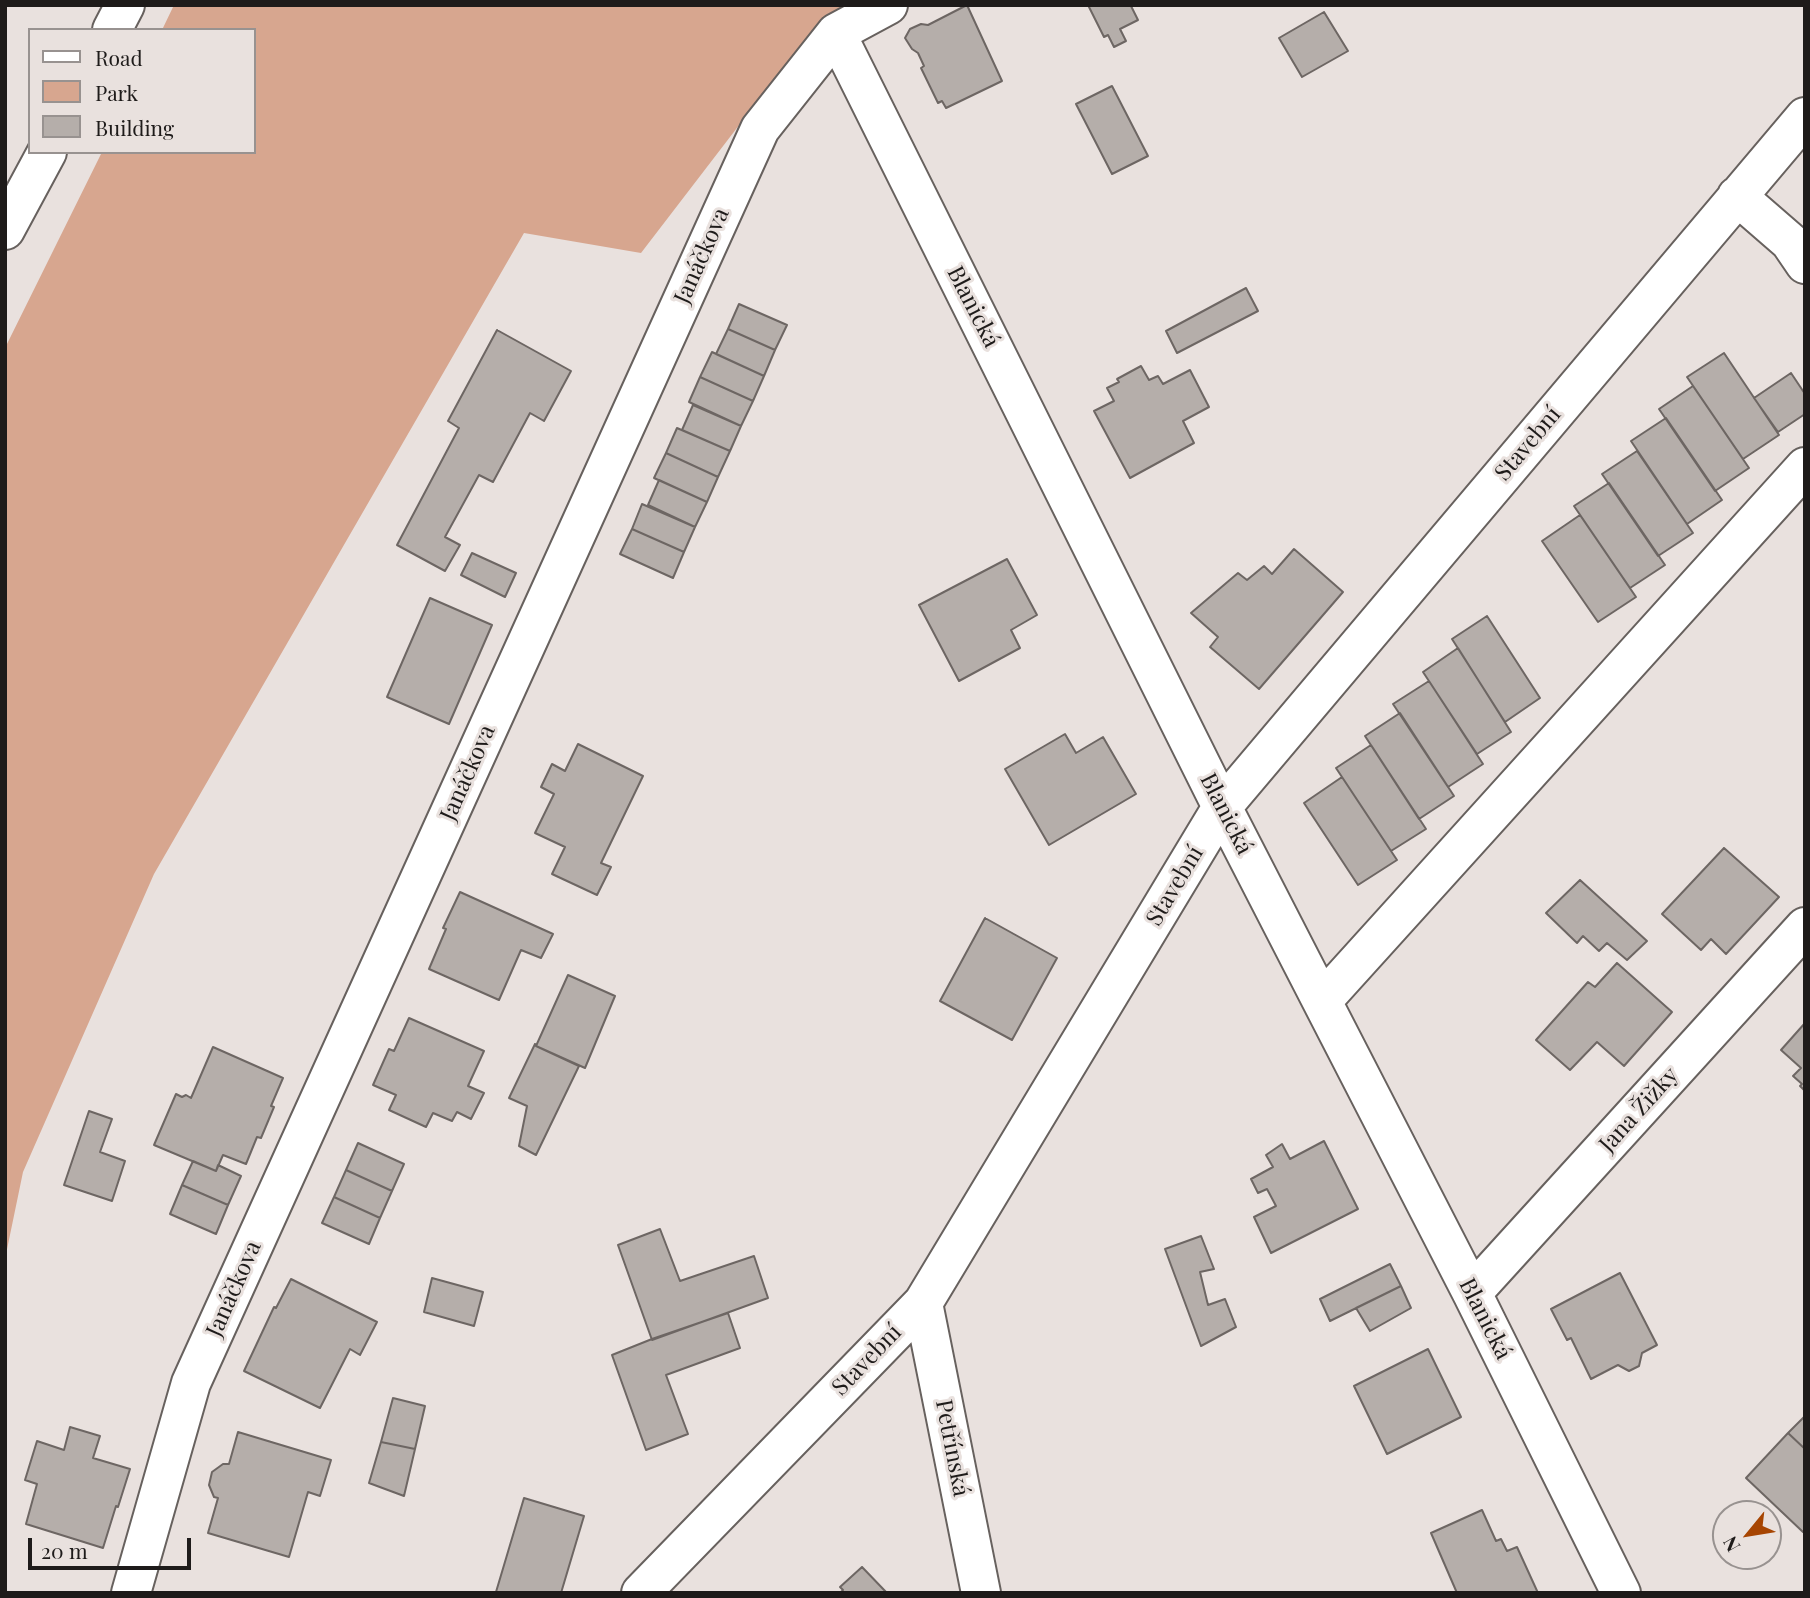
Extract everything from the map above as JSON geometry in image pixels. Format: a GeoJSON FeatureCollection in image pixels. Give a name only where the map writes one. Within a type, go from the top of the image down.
{"type":"FeatureCollection","features":[{"type":"Feature","properties":{"kind":"street"},"geometry":{"type":"LineString","coordinates":[[113,28],[125,5]]}},
{"type":"Feature","properties":{"kind":"street","name":"Janáčkova"},"geometry":{"type":"LineString","coordinates":[[131,1593],[191,1384],[760,129],[836,33],[888,5]]}},
{"type":"Feature","properties":{"kind":"street","name":"Blanická"},"geometry":{"type":"LineString","coordinates":[[836,33],[1223,807],[1472,1293],[1621,1593]]}},
{"type":"Feature","properties":{"kind":"street","name":"Stavební"},"geometry":{"type":"LineString","coordinates":[[641,1593],[923,1303],[1223,807],[1805,117]]}},
{"type":"Feature","properties":{"kind":"street"},"geometry":{"type":"LineString","coordinates":[[5,230],[46,154]]}},
{"type":"Feature","properties":{"kind":"street"},"geometry":{"type":"LineString","coordinates":[[1737,196],[1790,242],[1805,264]]}},
{"type":"Feature","properties":{"kind":"street"},"geometry":{"type":"LineString","coordinates":[[1322,1002],[1805,467]]}},
{"type":"Feature","properties":{"kind":"street","name":"Jana Žižky"},"geometry":{"type":"LineString","coordinates":[[1472,1293],[1805,927]]}},
{"type":"Feature","properties":{"kind":"street","name":"Petřínská"},"geometry":{"type":"LineString","coordinates":[[923,1303],[981,1593]]}},
{"type":"Feature","properties":{"kind":"green space"},"geometry":{"type":"Polygon","coordinates":[[[174,5],[853,5],[786,64],[641,253],[524,233],[154,874],[23,1172],[5,1259],[5,348],[101,154],[256,154],[256,28],[163,28],[174,5]]]}},
{"type":"Feature","properties":{"kind":"building"},"geometry":{"type":"Polygon","coordinates":[[[967,5],[1002,81],[946,108],[942,101],[938,103],[921,68],[924,66],[918,53],[905,38],[910,29],[921,24],[928,25],[967,5]]]}},
{"type":"Feature","properties":{"kind":"building"},"geometry":{"type":"Polygon","coordinates":[[[1088,5],[1132,5],[1138,20],[1120,29],[1126,41],[1114,47],[1108,35],[1104,37],[1088,5]]]}},
{"type":"Feature","properties":{"kind":"building"},"geometry":{"type":"Polygon","coordinates":[[[1324,12],[1348,51],[1302,77],[1279,38],[1324,12]]]}},
{"type":"Feature","properties":{"kind":"building"},"geometry":{"type":"Polygon","coordinates":[[[1112,86],[1148,156],[1112,174],[1076,104],[1112,86]]]}},
{"type":"Feature","properties":{"kind":"building"},"geometry":{"type":"Polygon","coordinates":[[[1246,288],[1258,311],[1177,353],[1166,331],[1246,288]]]}},
{"type":"Feature","properties":{"kind":"building"},"geometry":{"type":"Polygon","coordinates":[[[739,304],[787,325],[775,350],[728,329],[739,304]]]}},
{"type":"Feature","properties":{"kind":"building"},"geometry":{"type":"Polygon","coordinates":[[[728,329],[775,350],[764,376],[716,354],[728,329]]]}},
{"type":"Feature","properties":{"kind":"building"},"geometry":{"type":"Polygon","coordinates":[[[497,330],[571,371],[544,421],[530,413],[493,482],[479,475],[445,537],[460,545],[445,571],[397,545],[459,428],[448,421],[497,330]]]}},
{"type":"Feature","properties":{"kind":"building"},"geometry":{"type":"Polygon","coordinates":[[[712,352],[764,376],[753,401],[700,377],[712,352]]]}},
{"type":"Feature","properties":{"kind":"building"},"geometry":{"type":"Polygon","coordinates":[[[1724,353],[1779,435],[1743,459],[1687,377],[1724,353]]]}},
{"type":"Feature","properties":{"kind":"building"},"geometry":{"type":"Polygon","coordinates":[[[1141,366],[1149,380],[1158,376],[1163,384],[1190,370],[1209,407],[1183,421],[1194,443],[1130,478],[1094,411],[1114,401],[1107,388],[1119,382],[1117,379],[1141,366]]]}},
{"type":"Feature","properties":{"kind":"building"},"geometry":{"type":"Polygon","coordinates":[[[1791,373],[1805,394],[1805,414],[1778,432],[1754,398],[1791,373]]]}},
{"type":"Feature","properties":{"kind":"building"},"geometry":{"type":"Polygon","coordinates":[[[700,377],[753,401],[741,426],[689,402],[700,377]]]}},
{"type":"Feature","properties":{"kind":"building"},"geometry":{"type":"Polygon","coordinates":[[[1693,386],[1749,468],[1715,491],[1659,409],[1693,386]]]}},
{"type":"Feature","properties":{"kind":"building"},"geometry":{"type":"Polygon","coordinates":[[[693,405],[741,426],[730,451],[682,430],[693,405]]]}},
{"type":"Feature","properties":{"kind":"building"},"geometry":{"type":"Polygon","coordinates":[[[1666,418],[1722,500],[1687,524],[1631,441],[1666,418]]]}},
{"type":"Feature","properties":{"kind":"building"},"geometry":{"type":"Polygon","coordinates":[[[677,428],[730,451],[718,477],[666,453],[677,428]]]}},
{"type":"Feature","properties":{"kind":"building"},"geometry":{"type":"Polygon","coordinates":[[[1637,451],[1693,533],[1658,556],[1602,474],[1637,451]]]}},
{"type":"Feature","properties":{"kind":"building"},"geometry":{"type":"Polygon","coordinates":[[[666,453],[718,477],[707,502],[654,478],[666,453]]]}},
{"type":"Feature","properties":{"kind":"building"},"geometry":{"type":"Polygon","coordinates":[[[659,480],[707,502],[695,527],[648,505],[659,480]]]}},
{"type":"Feature","properties":{"kind":"building"},"geometry":{"type":"Polygon","coordinates":[[[1609,483],[1665,565],[1630,588],[1574,506],[1609,483]]]}},
{"type":"Feature","properties":{"kind":"building"},"geometry":{"type":"Polygon","coordinates":[[[642,504],[695,527],[684,552],[632,529],[642,504]]]}},
{"type":"Feature","properties":{"kind":"building"},"geometry":{"type":"Polygon","coordinates":[[[1580,515],[1636,597],[1598,622],[1542,541],[1580,515]]]}},
{"type":"Feature","properties":{"kind":"building"},"geometry":{"type":"Polygon","coordinates":[[[632,529],[684,552],[673,578],[620,554],[632,529]]]}},
{"type":"Feature","properties":{"kind":"building"},"geometry":{"type":"Polygon","coordinates":[[[1294,549],[1343,592],[1259,689],[1210,647],[1218,637],[1191,613],[1238,573],[1247,580],[1264,566],[1272,574],[1294,549]]]}},
{"type":"Feature","properties":{"kind":"building"},"geometry":{"type":"Polygon","coordinates":[[[472,553],[516,573],[505,597],[461,575],[472,553]]]}},
{"type":"Feature","properties":{"kind":"building"},"geometry":{"type":"Polygon","coordinates":[[[1007,559],[1037,615],[1011,630],[1020,648],[959,681],[919,605],[1007,559]]]}},
{"type":"Feature","properties":{"kind":"building"},"geometry":{"type":"Polygon","coordinates":[[[430,598],[492,625],[449,724],[387,697],[430,598]]]}},
{"type":"Feature","properties":{"kind":"building"},"geometry":{"type":"Polygon","coordinates":[[[1487,616],[1540,698],[1505,722],[1452,639],[1487,616]]]}},
{"type":"Feature","properties":{"kind":"building"},"geometry":{"type":"Polygon","coordinates":[[[1458,648],[1511,732],[1477,754],[1423,672],[1458,648]]]}},
{"type":"Feature","properties":{"kind":"building"},"geometry":{"type":"Polygon","coordinates":[[[1429,681],[1483,764],[1448,787],[1393,704],[1429,681]]]}},
{"type":"Feature","properties":{"kind":"building"},"geometry":{"type":"Polygon","coordinates":[[[1400,713],[1454,796],[1419,819],[1365,736],[1400,713]]]}},
{"type":"Feature","properties":{"kind":"building"},"geometry":{"type":"Polygon","coordinates":[[[1065,734],[1076,753],[1103,737],[1136,794],[1049,845],[1005,769],[1065,734]]]}},
{"type":"Feature","properties":{"kind":"building"},"geometry":{"type":"Polygon","coordinates":[[[578,744],[643,776],[601,863],[611,867],[597,895],[552,874],[565,847],[535,833],[554,794],[541,787],[552,764],[565,771],[578,744]]]}},
{"type":"Feature","properties":{"kind":"building"},"geometry":{"type":"Polygon","coordinates":[[[1371,745],[1426,829],[1391,851],[1336,768],[1371,745]]]}},
{"type":"Feature","properties":{"kind":"building"},"geometry":{"type":"Polygon","coordinates":[[[1342,777],[1397,860],[1358,885],[1304,803],[1342,777]]]}},
{"type":"Feature","properties":{"kind":"building"},"geometry":{"type":"Polygon","coordinates":[[[1724,848],[1779,897],[1726,954],[1711,939],[1701,950],[1662,914],[1724,848]]]}},
{"type":"Feature","properties":{"kind":"building"},"geometry":{"type":"Polygon","coordinates":[[[1580,880],[1647,941],[1627,960],[1607,943],[1599,951],[1583,936],[1577,943],[1546,913],[1580,880]]]}},
{"type":"Feature","properties":{"kind":"building"},"geometry":{"type":"Polygon","coordinates":[[[460,892],[553,934],[541,958],[521,950],[499,1000],[429,969],[446,929],[443,928],[460,892]]]}},
{"type":"Feature","properties":{"kind":"building"},"geometry":{"type":"Polygon","coordinates":[[[985,918],[1057,958],[1012,1040],[940,1001],[985,918]]]}},
{"type":"Feature","properties":{"kind":"building"},"geometry":{"type":"Polygon","coordinates":[[[1617,963],[1672,1012],[1624,1066],[1597,1042],[1570,1070],[1536,1040],[1588,982],[1595,987],[1617,963]]]}},
{"type":"Feature","properties":{"kind":"building"},"geometry":{"type":"Polygon","coordinates":[[[568,975],[615,996],[585,1068],[536,1046],[568,975]]]}},
{"type":"Feature","properties":{"kind":"building"},"geometry":{"type":"Polygon","coordinates":[[[409,1018],[484,1051],[468,1086],[484,1093],[471,1119],[457,1112],[452,1121],[433,1113],[426,1127],[389,1110],[396,1095],[373,1085],[389,1049],[394,1051],[409,1018]]]}},
{"type":"Feature","properties":{"kind":"building"},"geometry":{"type":"Polygon","coordinates":[[[1805,1023],[1805,1091],[1793,1076],[1801,1068],[1781,1050],[1805,1023]]]}},
{"type":"Feature","properties":{"kind":"building"},"geometry":{"type":"Polygon","coordinates":[[[535,1044],[579,1066],[536,1155],[519,1146],[527,1106],[509,1098],[535,1044]]]}},
{"type":"Feature","properties":{"kind":"building"},"geometry":{"type":"Polygon","coordinates":[[[213,1047],[283,1078],[261,1138],[257,1137],[246,1164],[223,1155],[216,1171],[154,1145],[176,1094],[191,1098],[213,1047]]]}},
{"type":"Feature","properties":{"kind":"building"},"geometry":{"type":"Polygon","coordinates":[[[89,1111],[112,1119],[100,1152],[125,1161],[112,1201],[64,1185],[89,1111]]]}},
{"type":"Feature","properties":{"kind":"building"},"geometry":{"type":"Polygon","coordinates":[[[1324,1141],[1358,1209],[1271,1253],[1254,1217],[1276,1206],[1267,1189],[1258,1193],[1251,1179],[1273,1167],[1266,1155],[1282,1144],[1290,1159],[1324,1141]]]}},
{"type":"Feature","properties":{"kind":"building"},"geometry":{"type":"Polygon","coordinates":[[[358,1143],[404,1164],[392,1191],[346,1170],[358,1143]]]}},
{"type":"Feature","properties":{"kind":"building"},"geometry":{"type":"Polygon","coordinates":[[[193,1161],[216,1171],[218,1165],[241,1176],[228,1205],[182,1185],[193,1161]]]}},
{"type":"Feature","properties":{"kind":"building"},"geometry":{"type":"Polygon","coordinates":[[[346,1170],[392,1191],[380,1218],[334,1197],[346,1170]]]}},
{"type":"Feature","properties":{"kind":"building"},"geometry":{"type":"Polygon","coordinates":[[[182,1185],[228,1205],[216,1234],[170,1214],[182,1185]]]}},
{"type":"Feature","properties":{"kind":"building"},"geometry":{"type":"Polygon","coordinates":[[[334,1197],[380,1218],[369,1244],[322,1223],[334,1197]]]}},
{"type":"Feature","properties":{"kind":"building"},"geometry":{"type":"Polygon","coordinates":[[[660,1229],[680,1281],[754,1256],[768,1298],[652,1340],[618,1245],[660,1229]]]}},
{"type":"Feature","properties":{"kind":"building"},"geometry":{"type":"Polygon","coordinates":[[[1201,1236],[1214,1269],[1200,1272],[1208,1305],[1225,1299],[1236,1327],[1201,1346],[1165,1249],[1201,1236]]]}},
{"type":"Feature","properties":{"kind":"building"},"geometry":{"type":"Polygon","coordinates":[[[1390,1264],[1401,1286],[1330,1321],[1320,1299],[1390,1264]]]}},
{"type":"Feature","properties":{"kind":"building"},"geometry":{"type":"Polygon","coordinates":[[[1620,1273],[1657,1345],[1642,1353],[1639,1366],[1629,1371],[1618,1365],[1591,1379],[1571,1338],[1567,1340],[1551,1309],[1620,1273]]]}},
{"type":"Feature","properties":{"kind":"building"},"geometry":{"type":"Polygon","coordinates":[[[432,1278],[483,1292],[474,1326],[424,1312],[432,1278]]]}},
{"type":"Feature","properties":{"kind":"building"},"geometry":{"type":"Polygon","coordinates":[[[291,1279],[377,1322],[360,1355],[350,1349],[320,1408],[244,1371],[274,1307],[276,1308],[291,1279]]]}},
{"type":"Feature","properties":{"kind":"building"},"geometry":{"type":"Polygon","coordinates":[[[1401,1286],[1411,1308],[1370,1331],[1356,1308],[1401,1286]]]}},
{"type":"Feature","properties":{"kind":"building"},"geometry":{"type":"Polygon","coordinates":[[[728,1313],[740,1348],[666,1375],[688,1434],[646,1450],[612,1355],[728,1313]]]}},
{"type":"Feature","properties":{"kind":"building"},"geometry":{"type":"Polygon","coordinates":[[[1428,1349],[1461,1417],[1387,1454],[1354,1386],[1428,1349]]]}},
{"type":"Feature","properties":{"kind":"building"},"geometry":{"type":"Polygon","coordinates":[[[393,1398],[425,1406],[415,1449],[381,1442],[393,1398]]]}},
{"type":"Feature","properties":{"kind":"building"},"geometry":{"type":"Polygon","coordinates":[[[1805,1416],[1805,1449],[1788,1433],[1805,1416]]]}},
{"type":"Feature","properties":{"kind":"building"},"geometry":{"type":"Polygon","coordinates":[[[70,1427],[100,1436],[93,1458],[130,1469],[103,1548],[26,1524],[37,1484],[25,1480],[37,1441],[64,1450],[70,1427]]]}},
{"type":"Feature","properties":{"kind":"building"},"geometry":{"type":"Polygon","coordinates":[[[238,1432],[331,1460],[320,1496],[308,1492],[289,1557],[208,1533],[218,1498],[214,1497],[209,1485],[212,1472],[223,1464],[229,1464],[238,1432]]]}},
{"type":"Feature","properties":{"kind":"building"},"geometry":{"type":"Polygon","coordinates":[[[1788,1433],[1805,1449],[1805,1530],[1803,1532],[1782,1512],[1782,1500],[1769,1500],[1746,1478],[1788,1433]]]}},
{"type":"Feature","properties":{"kind":"building"},"geometry":{"type":"Polygon","coordinates":[[[381,1442],[415,1449],[404,1496],[369,1483],[381,1442]]]}},
{"type":"Feature","properties":{"kind":"building"},"geometry":{"type":"Polygon","coordinates":[[[524,1498],[584,1516],[561,1593],[496,1592],[524,1498]]]}},
{"type":"Feature","properties":{"kind":"building"},"geometry":{"type":"Polygon","coordinates":[[[1482,1510],[1496,1541],[1501,1539],[1507,1551],[1517,1547],[1538,1593],[1457,1593],[1431,1533],[1482,1510]]]}},
{"type":"Feature","properties":{"kind":"building"},"geometry":{"type":"Polygon","coordinates":[[[862,1567],[887,1593],[840,1593],[843,1590],[840,1587],[862,1567]]]}}]}
